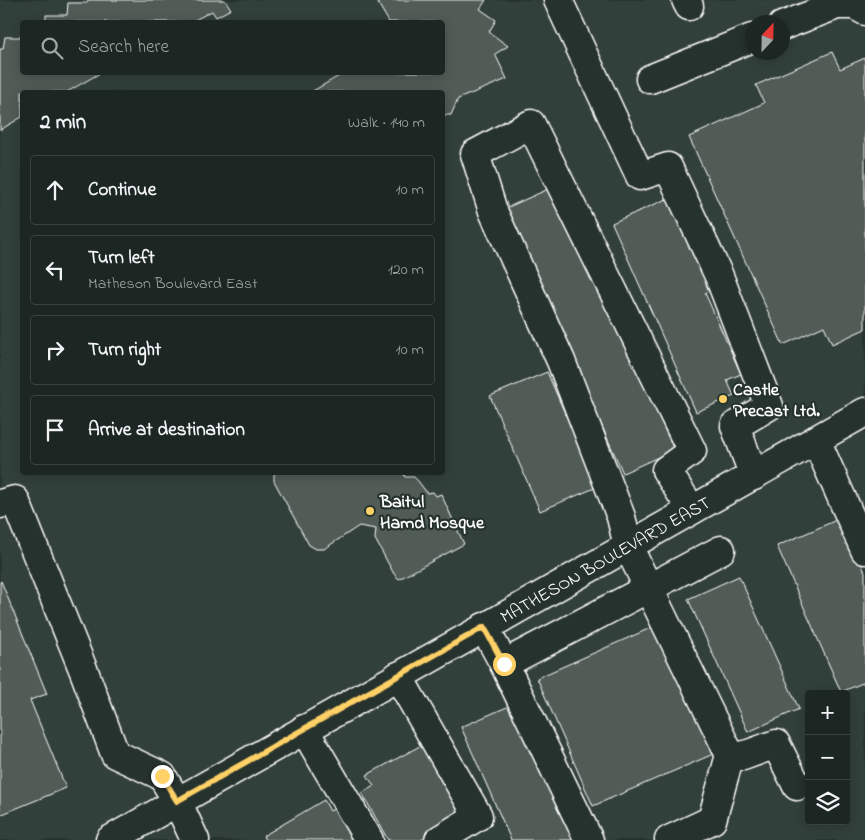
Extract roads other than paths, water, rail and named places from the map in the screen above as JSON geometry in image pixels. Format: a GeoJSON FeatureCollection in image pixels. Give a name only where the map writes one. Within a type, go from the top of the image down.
{"type":"FeatureCollection","features":[{"type":"Feature","properties":{"kind":"street"},"geometry":{"type":"LineString","coordinates":[[558,0],[640,176],[668,167],[720,276],[769,406],[735,426],[754,476]]}},
{"type":"Feature","properties":{"kind":"street"},"geometry":{"type":"LineString","coordinates":[[790,23],[837,5],[854,5],[865,11]]}},
{"type":"Feature","properties":{"kind":"street"},"geometry":{"type":"LineString","coordinates":[[650,79],[745,41]]}},
{"type":"Feature","properties":{"kind":"street"},"geometry":{"type":"LineString","coordinates":[[668,840],[712,820],[730,755],[628,546],[620,517],[561,361],[493,211],[475,154],[531,124],[692,451],[666,470],[692,510]]}},
{"type":"Feature","properties":{"kind":"street","name":"MATHESON BOULEVARD EAST"},"geometry":{"type":"LineString","coordinates":[[110,840],[865,412]]}},
{"type":"Feature","properties":{"kind":"street"},"geometry":{"type":"LineString","coordinates":[[816,440],[865,550]]}},
{"type":"Feature","properties":{"kind":"street"},"geometry":{"type":"LineString","coordinates":[[0,504],[15,500],[115,754],[162,776],[177,801],[195,840]]}},
{"type":"Feature","properties":{"kind":"street"},"geometry":{"type":"LineString","coordinates":[[504,664],[722,550]]}},
{"type":"Feature","properties":{"kind":"street"},"geometry":{"type":"LineString","coordinates":[[484,627],[504,664],[589,840]]}},
{"type":"Feature","properties":{"kind":"street"},"geometry":{"type":"LineString","coordinates":[[398,676],[478,816],[439,840]]}},
{"type":"Feature","properties":{"kind":"street"},"geometry":{"type":"LineString","coordinates":[[304,729],[369,840]]}},
{"type":"Feature","properties":{"kind":"street"},"geometry":{"type":"LineString","coordinates":[[730,755],[743,756],[776,744],[797,786]]}},
{"type":"Feature","properties":{"kind":"place","name":"Castle Precast Ltd."},"geometry":{"type":"Point","coordinates":[723,399]}},
{"type":"Feature","properties":{"kind":"place","name":"Baitul Hamd Mosque"},"geometry":{"type":"Point","coordinates":[370,511]}}]}
